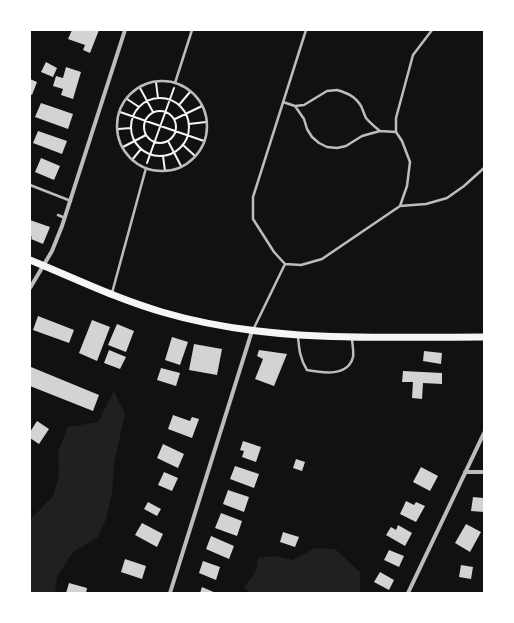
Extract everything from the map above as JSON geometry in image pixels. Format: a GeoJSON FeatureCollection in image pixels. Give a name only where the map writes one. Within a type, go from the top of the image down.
{"type":"FeatureCollection","features":[{"type":"Feature","properties":{"kind":"main road"},"geometry":{"type":"LineString","coordinates":[[30,260],[162,312],[252,332],[352,337],[484,337]]}},
{"type":"Feature","properties":{"kind":"street"},"geometry":{"type":"LineString","coordinates":[[30,288],[52,251],[65,218],[125,30]]}},
{"type":"Feature","properties":{"kind":"street"},"geometry":{"type":"LineString","coordinates":[[170,593],[252,332]]}},
{"type":"Feature","properties":{"kind":"street"},"geometry":{"type":"LineString","coordinates":[[408,593],[484,433]]}},
{"type":"Feature","properties":{"kind":"street"},"geometry":{"type":"LineString","coordinates":[[465,472],[484,472]]}},
{"type":"Feature","properties":{"kind":"lane"},"geometry":{"type":"LineString","coordinates":[[175,84],[192,30]]}},
{"type":"Feature","properties":{"kind":"lane"},"geometry":{"type":"LineString","coordinates":[[306,30],[253,197],[253,219],[274,252],[285,264],[301,265],[322,259],[400,206],[426,204],[447,198],[464,186],[484,168]]}},
{"type":"Feature","properties":{"kind":"lane"},"geometry":{"type":"LineString","coordinates":[[400,206],[407,186],[410,162],[396,132],[396,118],[413,54],[432,30]]}},
{"type":"Feature","properties":{"kind":"lane"},"geometry":{"type":"LineString","coordinates":[[156,82],[175,84],[190,92],[202,106],[205,113],[207,127],[204,141],[195,156],[187,164],[174,170],[164,171],[146,168],[132,160],[124,151],[119,139],[118,129],[120,112],[127,99],[140,88],[156,82]]}},
{"type":"Feature","properties":{"kind":"lane"},"geometry":{"type":"LineString","coordinates":[[282,102],[295,106],[304,105],[327,91],[337,90],[347,92],[355,98],[365,116],[380,131]]}},
{"type":"Feature","properties":{"kind":"lane"},"geometry":{"type":"LineString","coordinates":[[295,106],[304,118],[307,129],[312,137],[327,147],[337,148],[346,146],[362,136],[380,131],[396,132]]}},
{"type":"Feature","properties":{"kind":"lane"},"geometry":{"type":"LineString","coordinates":[[111,293],[146,168]]}},
{"type":"Feature","properties":{"kind":"lane"},"geometry":{"type":"LineString","coordinates":[[30,186],[71,201]]}},
{"type":"Feature","properties":{"kind":"lane"},"geometry":{"type":"LineString","coordinates":[[58,215],[65,218]]}},
{"type":"Feature","properties":{"kind":"lane"},"geometry":{"type":"LineString","coordinates":[[252,332],[285,264]]}},
{"type":"Feature","properties":{"kind":"lane"},"geometry":{"type":"LineString","coordinates":[[298,335],[299,351],[302,362],[307,370],[319,373],[336,372],[350,365],[354,355],[352,337]]}},
{"type":"Feature","properties":{"kind":"path"},"geometry":{"type":"LineString","coordinates":[[156,82],[158,98]]}},
{"type":"Feature","properties":{"kind":"path"},"geometry":{"type":"LineString","coordinates":[[146,168],[175,84]]}},
{"type":"Feature","properties":{"kind":"path"},"geometry":{"type":"LineString","coordinates":[[140,88],[153,112]]}},
{"type":"Feature","properties":{"kind":"path"},"geometry":{"type":"LineString","coordinates":[[180,105],[190,92]]}},
{"type":"Feature","properties":{"kind":"path"},"geometry":{"type":"LineString","coordinates":[[158,98],[170,99],[180,105],[187,114],[190,124],[188,136],[183,145],[174,153],[163,156],[150,154],[142,149],[135,141],[132,128],[133,116],[139,107],[147,101],[158,98]]}},
{"type":"Feature","properties":{"kind":"path"},"geometry":{"type":"LineString","coordinates":[[127,99],[139,107]]}},
{"type":"Feature","properties":{"kind":"path"},"geometry":{"type":"LineString","coordinates":[[175,119],[202,106]]}},
{"type":"Feature","properties":{"kind":"path"},"geometry":{"type":"LineString","coordinates":[[161,110],[166,111],[175,119],[177,127],[176,131],[174,136],[168,141],[160,143],[155,142],[150,140],[146,135],[144,126],[145,120],[153,112],[161,110]]}},
{"type":"Feature","properties":{"kind":"path"},"geometry":{"type":"LineString","coordinates":[[120,112],[204,141]]}},
{"type":"Feature","properties":{"kind":"path"},"geometry":{"type":"LineString","coordinates":[[190,124],[206,122]]}},
{"type":"Feature","properties":{"kind":"path"},"geometry":{"type":"LineString","coordinates":[[118,129],[132,128]]}},
{"type":"Feature","properties":{"kind":"path"},"geometry":{"type":"LineString","coordinates":[[123,147],[146,135]]}},
{"type":"Feature","properties":{"kind":"path"},"geometry":{"type":"LineString","coordinates":[[168,141],[181,166]]}},
{"type":"Feature","properties":{"kind":"path"},"geometry":{"type":"LineString","coordinates":[[183,145],[195,156]]}},
{"type":"Feature","properties":{"kind":"path"},"geometry":{"type":"LineString","coordinates":[[132,160],[142,149]]}},
{"type":"Feature","properties":{"kind":"path"},"geometry":{"type":"LineString","coordinates":[[163,156],[164,171]]}},
{"type":"Feature","properties":{"kind":"shaded area"},"geometry":{"type":"Polygon","coordinates":[[[114,391],[125,414],[114,464],[112,492],[106,519],[98,537],[73,552],[57,577],[55,593],[30,593],[30,520],[53,496],[59,475],[58,452],[68,427],[98,422],[114,391]]]}},
{"type":"Feature","properties":{"kind":"shaded area"},"geometry":{"type":"Polygon","coordinates":[[[315,548],[335,549],[360,572],[360,593],[251,593],[244,588],[256,571],[258,558],[275,556],[293,560],[315,548]]]}},
{"type":"Feature","properties":{"kind":"building"},"geometry":{"type":"Polygon","coordinates":[[[72,30],[99,30],[90,53],[83,50],[85,45],[68,39],[72,30]]]}},
{"type":"Feature","properties":{"kind":"building"},"geometry":{"type":"Polygon","coordinates":[[[46,62],[57,68],[53,77],[41,72],[46,62]]]}},
{"type":"Feature","properties":{"kind":"building"},"geometry":{"type":"Polygon","coordinates":[[[66,67],[81,72],[73,99],[61,95],[63,89],[53,86],[56,76],[63,78],[66,67]]]}},
{"type":"Feature","properties":{"kind":"building"},"geometry":{"type":"Polygon","coordinates":[[[30,79],[37,82],[32,95],[30,94],[30,79]]]}},
{"type":"Feature","properties":{"kind":"building"},"geometry":{"type":"Polygon","coordinates":[[[41,103],[73,114],[68,129],[35,117],[41,103]]]}},
{"type":"Feature","properties":{"kind":"building"},"geometry":{"type":"Polygon","coordinates":[[[38,131],[67,141],[62,154],[33,143],[38,131]]]}},
{"type":"Feature","properties":{"kind":"building"},"geometry":{"type":"Polygon","coordinates":[[[41,158],[60,166],[54,180],[35,172],[41,158]]]}},
{"type":"Feature","properties":{"kind":"building"},"geometry":{"type":"Polygon","coordinates":[[[30,220],[50,227],[43,244],[31,239],[30,220]]]}},
{"type":"Feature","properties":{"kind":"building"},"geometry":{"type":"Polygon","coordinates":[[[38,316],[74,330],[69,343],[33,330],[38,316]]]}},
{"type":"Feature","properties":{"kind":"building"},"geometry":{"type":"Polygon","coordinates":[[[92,320],[110,327],[97,361],[79,353],[92,320]]]}},
{"type":"Feature","properties":{"kind":"building"},"geometry":{"type":"Polygon","coordinates":[[[117,324],[134,331],[126,352],[108,345],[117,324]]]}},
{"type":"Feature","properties":{"kind":"building"},"geometry":{"type":"Polygon","coordinates":[[[172,337],[188,342],[180,365],[165,360],[172,337]]]}},
{"type":"Feature","properties":{"kind":"building"},"geometry":{"type":"Polygon","coordinates":[[[194,344],[222,349],[217,375],[189,370],[194,344]]]}},
{"type":"Feature","properties":{"kind":"building"},"geometry":{"type":"Polygon","coordinates":[[[109,350],[126,357],[120,369],[104,363],[109,350]]]}},
{"type":"Feature","properties":{"kind":"building"},"geometry":{"type":"Polygon","coordinates":[[[259,350],[287,354],[274,386],[255,379],[263,359],[257,356],[259,350]]]}},
{"type":"Feature","properties":{"kind":"building"},"geometry":{"type":"Polygon","coordinates":[[[424,351],[442,353],[441,364],[423,361],[424,351]]]}},
{"type":"Feature","properties":{"kind":"building"},"geometry":{"type":"Polygon","coordinates":[[[31,367],[99,395],[93,411],[30,386],[31,367]]]}},
{"type":"Feature","properties":{"kind":"building"},"geometry":{"type":"Polygon","coordinates":[[[161,368],[180,373],[176,386],[157,380],[161,368]]]}},
{"type":"Feature","properties":{"kind":"building"},"geometry":{"type":"Polygon","coordinates":[[[403,371],[442,373],[442,384],[423,383],[422,399],[412,398],[413,382],[402,382],[403,371]]]}},
{"type":"Feature","properties":{"kind":"building"},"geometry":{"type":"Polygon","coordinates":[[[173,415],[190,421],[192,417],[199,419],[192,438],[168,429],[173,415]]]}},
{"type":"Feature","properties":{"kind":"building"},"geometry":{"type":"Polygon","coordinates":[[[37,421],[49,429],[39,444],[30,438],[30,432],[37,421]]]}},
{"type":"Feature","properties":{"kind":"building"},"geometry":{"type":"Polygon","coordinates":[[[243,441],[261,447],[256,462],[242,457],[244,451],[240,450],[243,441]]]}},
{"type":"Feature","properties":{"kind":"building"},"geometry":{"type":"Polygon","coordinates":[[[163,444],[184,454],[178,468],[157,458],[163,444]]]}},
{"type":"Feature","properties":{"kind":"building"},"geometry":{"type":"Polygon","coordinates":[[[296,459],[305,462],[302,471],[293,468],[296,459]]]}},
{"type":"Feature","properties":{"kind":"building"},"geometry":{"type":"Polygon","coordinates":[[[235,466],[259,474],[254,488],[230,479],[235,466]]]}},
{"type":"Feature","properties":{"kind":"building"},"geometry":{"type":"Polygon","coordinates":[[[421,467],[438,476],[430,491],[413,482],[421,467]]]}},
{"type":"Feature","properties":{"kind":"building"},"geometry":{"type":"Polygon","coordinates":[[[164,472],[178,478],[172,491],[158,485],[164,472]]]}},
{"type":"Feature","properties":{"kind":"building"},"geometry":{"type":"Polygon","coordinates":[[[228,490],[249,497],[244,512],[223,504],[228,490]]]}},
{"type":"Feature","properties":{"kind":"building"},"geometry":{"type":"Polygon","coordinates":[[[473,497],[484,498],[484,512],[471,511],[473,497]]]}},
{"type":"Feature","properties":{"kind":"building"},"geometry":{"type":"Polygon","coordinates":[[[406,501],[414,505],[416,502],[425,506],[416,522],[400,514],[406,501]]]}},
{"type":"Feature","properties":{"kind":"building"},"geometry":{"type":"Polygon","coordinates":[[[148,502],[161,509],[157,516],[144,509],[148,502]]]}},
{"type":"Feature","properties":{"kind":"building"},"geometry":{"type":"Polygon","coordinates":[[[221,513],[242,521],[237,536],[215,528],[221,513]]]}},
{"type":"Feature","properties":{"kind":"building"},"geometry":{"type":"Polygon","coordinates":[[[142,523],[163,534],[157,547],[135,535],[142,523]]]}},
{"type":"Feature","properties":{"kind":"building"},"geometry":{"type":"Polygon","coordinates":[[[466,524],[481,532],[470,552],[455,543],[466,524]]]}},
{"type":"Feature","properties":{"kind":"building"},"geometry":{"type":"Polygon","coordinates":[[[398,525],[412,533],[405,546],[386,535],[391,527],[396,530],[398,525]]]}},
{"type":"Feature","properties":{"kind":"building"},"geometry":{"type":"Polygon","coordinates":[[[283,532],[299,537],[295,547],[280,542],[283,532]]]}},
{"type":"Feature","properties":{"kind":"building"},"geometry":{"type":"Polygon","coordinates":[[[211,536],[234,546],[229,559],[206,549],[211,536]]]}},
{"type":"Feature","properties":{"kind":"building"},"geometry":{"type":"Polygon","coordinates":[[[389,550],[404,556],[399,567],[384,560],[389,550]]]}},
{"type":"Feature","properties":{"kind":"building"},"geometry":{"type":"Polygon","coordinates":[[[125,559],[146,566],[142,579],[121,572],[125,559]]]}},
{"type":"Feature","properties":{"kind":"building"},"geometry":{"type":"Polygon","coordinates":[[[203,561],[220,567],[216,580],[199,573],[203,561]]]}},
{"type":"Feature","properties":{"kind":"building"},"geometry":{"type":"Polygon","coordinates":[[[461,565],[473,567],[471,579],[459,577],[461,565]]]}},
{"type":"Feature","properties":{"kind":"building"},"geometry":{"type":"Polygon","coordinates":[[[380,572],[394,580],[389,590],[374,582],[380,572]]]}},
{"type":"Feature","properties":{"kind":"building"},"geometry":{"type":"Polygon","coordinates":[[[69,583],[87,588],[86,593],[66,593],[69,583]]]}},
{"type":"Feature","properties":{"kind":"building"},"geometry":{"type":"Polygon","coordinates":[[[202,587],[216,593],[200,593],[202,587]]]}}]}
